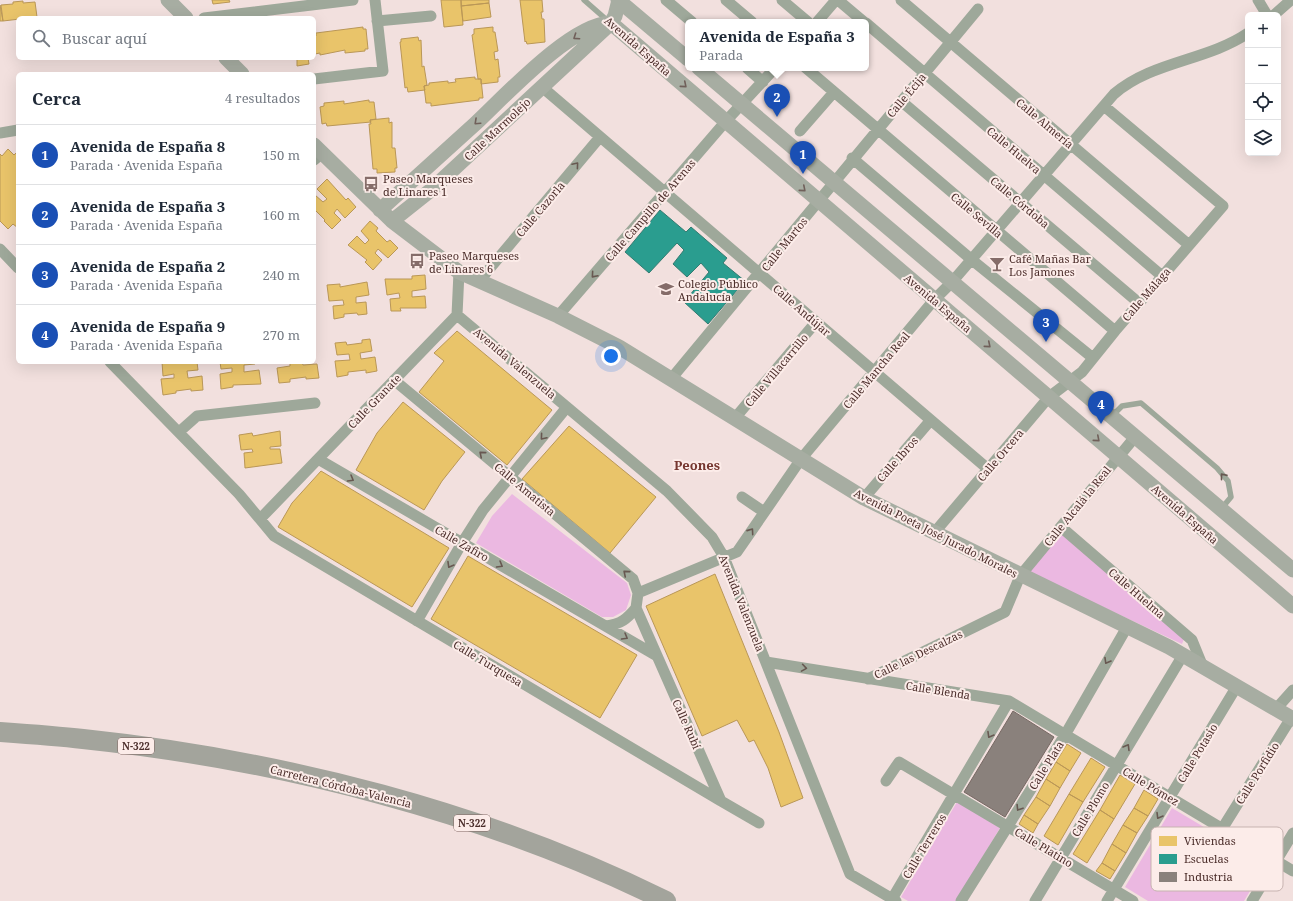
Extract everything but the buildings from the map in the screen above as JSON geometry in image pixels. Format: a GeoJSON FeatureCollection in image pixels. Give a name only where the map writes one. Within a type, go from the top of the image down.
{"type":"FeatureCollection","features":[{"type":"Feature","properties":{"kind":"highway","name":"Carretera Córdoba-Valencia"},"geometry":{"type":"LineString","coordinates":[[0,732],[83,738],[163,749],[271,768],[395,798],[534,844],[632,884],[666,901]]}},
{"type":"Feature","properties":{"kind":"main road"},"geometry":{"type":"LineString","coordinates":[[168,0],[184,16]]}},
{"type":"Feature","properties":{"kind":"main road","name":"Calle Marmolejo"},"geometry":{"type":"LineString","coordinates":[[392,221],[427,193],[611,23],[615,16],[619,0]]}},
{"type":"Feature","properties":{"kind":"main road","name":"Avenida España"},"geometry":{"type":"LineString","coordinates":[[619,0],[685,56]]}},
{"type":"Feature","properties":{"kind":"main road","name":"Calle Marmolejo"},"geometry":{"type":"LineString","coordinates":[[380,210],[552,53],[589,29],[598,25],[611,23]]}},
{"type":"Feature","properties":{"kind":"main road","name":"Avenida España"},"geometry":{"type":"LineString","coordinates":[[611,23],[818,202],[1293,606]]}},
{"type":"Feature","properties":{"kind":"main road"},"geometry":{"type":"LineString","coordinates":[[228,60],[240,72]]}},
{"type":"Feature","properties":{"kind":"main road"},"geometry":{"type":"LineString","coordinates":[[703,71],[1293,570]]}},
{"type":"Feature","properties":{"kind":"main road","name":"Avenida Poeta José Jurado Morales"},"geometry":{"type":"LineString","coordinates":[[317,152],[392,221],[460,272],[558,316],[619,347],[864,498],[1182,655],[1292,718]]}},
{"type":"Feature","properties":{"kind":"street"},"geometry":{"type":"LineString","coordinates":[[215,16],[281,4],[353,0]]}},
{"type":"Feature","properties":{"kind":"street"},"geometry":{"type":"LineString","coordinates":[[316,79],[383,71],[374,0]]}},
{"type":"Feature","properties":{"kind":"street"},"geometry":{"type":"LineString","coordinates":[[666,0],[688,19]]}},
{"type":"Feature","properties":{"kind":"street"},"geometry":{"type":"LineString","coordinates":[[726,0],[748,19]]}},
{"type":"Feature","properties":{"kind":"street"},"geometry":{"type":"LineString","coordinates":[[782,0],[804,19]]}},
{"type":"Feature","properties":{"kind":"street"},"geometry":{"type":"LineString","coordinates":[[820,19],[837,0]]}},
{"type":"Feature","properties":{"kind":"street","name":"Calle Huelva"},"geometry":{"type":"LineString","coordinates":[[837,0],[860,19]]}},
{"type":"Feature","properties":{"kind":"street","name":"Calle Almería"},"geometry":{"type":"LineString","coordinates":[[901,0],[1189,245]]}},
{"type":"Feature","properties":{"kind":"street"},"geometry":{"type":"LineString","coordinates":[[1258,0],[1265,12]]}},
{"type":"Feature","properties":{"kind":"street"},"geometry":{"type":"LineString","coordinates":[[1277,12],[1290,0]]}},
{"type":"Feature","properties":{"kind":"street","name":"Calle Écija"},"geometry":{"type":"LineString","coordinates":[[834,182],[852,158],[978,9]]}},
{"type":"Feature","properties":{"kind":"street"},"geometry":{"type":"LineString","coordinates":[[377,21],[431,16]]}},
{"type":"Feature","properties":{"kind":"street","name":"Calle Huelva"},"geometry":{"type":"LineString","coordinates":[[869,26],[1162,276]]}},
{"type":"Feature","properties":{"kind":"street","name":"Calle Mancha Real"},"geometry":{"type":"LineString","coordinates":[[638,593],[737,552],[801,459],[934,300],[972,260],[1104,106],[1126,83],[1141,76],[1216,50],[1245,35]]}},
{"type":"Feature","properties":{"kind":"street"},"geometry":{"type":"LineString","coordinates":[[552,53],[560,52],[567,54],[569,58],[567,64]]}},
{"type":"Feature","properties":{"kind":"street"},"geometry":{"type":"LineString","coordinates":[[750,71],[763,82]]}},
{"type":"Feature","properties":{"kind":"street","name":"Calle Campillo de Arenas"},"geometry":{"type":"LineString","coordinates":[[558,316],[726,121],[772,71]]}},
{"type":"Feature","properties":{"kind":"street","name":"Calle Sevilla"},"geometry":{"type":"LineString","coordinates":[[810,71],[1115,331]]}},
{"type":"Feature","properties":{"kind":"street","name":"Calle Andújar"},"geometry":{"type":"LineString","coordinates":[[542,87],[930,421],[988,469]]}},
{"type":"Feature","properties":{"kind":"street"},"geometry":{"type":"LineString","coordinates":[[800,132],[834,92]]}},
{"type":"Feature","properties":{"kind":"street","name":"Calle Córdoba"},"geometry":{"type":"LineString","coordinates":[[901,101],[1139,303]]}},
{"type":"Feature","properties":{"kind":"street","name":"Calle Málaga"},"geometry":{"type":"LineString","coordinates":[[1068,381],[1082,372],[1115,331],[1223,206],[1104,106]]}},
{"type":"Feature","properties":{"kind":"street"},"geometry":{"type":"LineString","coordinates":[[0,133],[16,130]]}},
{"type":"Feature","properties":{"kind":"street","name":"Calle Cazorla"},"geometry":{"type":"LineString","coordinates":[[480,280],[600,137]]}},
{"type":"Feature","properties":{"kind":"street"},"geometry":{"type":"LineString","coordinates":[[852,158],[972,260],[1093,358]]}},
{"type":"Feature","properties":{"kind":"street"},"geometry":{"type":"LineString","coordinates":[[416,178],[414,186],[417,192],[427,193]]}},
{"type":"Feature","properties":{"kind":"street","name":"Calle Martos"},"geometry":{"type":"LineString","coordinates":[[671,379],[834,182]]}},
{"type":"Feature","properties":{"kind":"street"},"geometry":{"type":"LineString","coordinates":[[0,250],[16,266]]}},
{"type":"Feature","properties":{"kind":"street"},"geometry":{"type":"LineString","coordinates":[[457,315],[460,272]]}},
{"type":"Feature","properties":{"kind":"street","name":"Calle Granate"},"geometry":{"type":"LineString","coordinates":[[261,518],[457,315]]}},
{"type":"Feature","properties":{"kind":"street","name":"Avenida Valenzuela"},"geometry":{"type":"LineString","coordinates":[[457,315],[667,491],[712,537],[724,557],[850,874],[894,900]]}},
{"type":"Feature","properties":{"kind":"street","name":"Calle Villacarrillo"},"geometry":{"type":"LineString","coordinates":[[735,418],[816,322]]}},
{"type":"Feature","properties":{"kind":"street","name":"Calle Turquesa"},"geometry":{"type":"LineString","coordinates":[[112,364],[261,518],[274,536],[721,801]]}},
{"type":"Feature","properties":{"kind":"street","name":"Calle Amatista"},"geometry":{"type":"LineString","coordinates":[[394,380],[633,579],[638,593]]}},
{"type":"Feature","properties":{"kind":"street","name":"Calle Orcera"},"geometry":{"type":"LineString","coordinates":[[934,533],[1049,397],[1068,381]]}},
{"type":"Feature","properties":{"kind":"street"},"geometry":{"type":"LineString","coordinates":[[179,432],[197,416],[315,404]]}},
{"type":"Feature","properties":{"kind":"street"},"geometry":{"type":"LineString","coordinates":[[417,621],[483,510],[567,407]]}},
{"type":"Feature","properties":{"kind":"street","name":"Calle Ibros"},"geometry":{"type":"LineString","coordinates":[[864,498],[930,421]]}},
{"type":"Feature","properties":{"kind":"street","name":"Calle Alcalá la Real"},"geometry":{"type":"LineString","coordinates":[[1020,576],[1135,437]]}},
{"type":"Feature","properties":{"kind":"street","name":"Calle Zafiro"},"geometry":{"type":"LineString","coordinates":[[318,459],[657,656]]}},
{"type":"Feature","properties":{"kind":"street"},"geometry":{"type":"LineString","coordinates":[[742,497],[764,512]]}},
{"type":"Feature","properties":{"kind":"street","name":"Calle Huelma"},"geometry":{"type":"LineString","coordinates":[[1061,527],[1192,640],[1203,667]]}},
{"type":"Feature","properties":{"kind":"street","name":"Calle las Descalzas"},"geometry":{"type":"LineString","coordinates":[[766,662],[868,679],[1005,612],[1020,576]]}},
{"type":"Feature","properties":{"kind":"street"},"geometry":{"type":"LineString","coordinates":[[606,626],[617,624],[627,619],[636,608],[638,593]]}},
{"type":"Feature","properties":{"kind":"street","name":"Calle Rubí"},"geometry":{"type":"LineString","coordinates":[[636,608],[721,801]]}},
{"type":"Feature","properties":{"kind":"street","name":"Calle Plata"},"geometry":{"type":"LineString","coordinates":[[961,901],[1064,735],[1127,627]]}},
{"type":"Feature","properties":{"kind":"street","name":"Calle Plomo"},"geometry":{"type":"LineString","coordinates":[[1035,901],[1182,655]]}},
{"type":"Feature","properties":{"kind":"street","name":"Calle Blenda"},"geometry":{"type":"LineString","coordinates":[[868,679],[1009,701]]}},
{"type":"Feature","properties":{"kind":"street","name":"Calle Potasio"},"geometry":{"type":"LineString","coordinates":[[1152,827],[1237,686]]}},
{"type":"Feature","properties":{"kind":"street"},"geometry":{"type":"LineString","coordinates":[[1276,710],[1293,690]]}},
{"type":"Feature","properties":{"kind":"street","name":"Calle Pómez"},"geometry":{"type":"LineString","coordinates":[[1009,701],[1219,827]]}},
{"type":"Feature","properties":{"kind":"street","name":"Calle Terreros"},"geometry":{"type":"LineString","coordinates":[[894,900],[1009,701]]}},
{"type":"Feature","properties":{"kind":"street","name":"Calle Porfidio"},"geometry":{"type":"LineString","coordinates":[[1223,827],[1292,718]]}},
{"type":"Feature","properties":{"kind":"street"},"geometry":{"type":"LineString","coordinates":[[886,781],[899,762],[955,794]]}},
{"type":"Feature","properties":{"kind":"street","name":"Calle Platino"},"geometry":{"type":"LineString","coordinates":[[955,794],[1133,901]]}},
{"type":"Feature","properties":{"kind":"street"},"geometry":{"type":"LineString","coordinates":[[721,801],[759,823]]}},
{"type":"Feature","properties":{"kind":"street","name":"Calle Potasio"},"geometry":{"type":"LineString","coordinates":[[1107,901],[1151,828]]}},
{"type":"Feature","properties":{"kind":"street"},"geometry":{"type":"LineString","coordinates":[[1283,849],[1293,833]]}},
{"type":"Feature","properties":{"kind":"street","name":"Calle Pómez"},"geometry":{"type":"LineString","coordinates":[[1283,865],[1293,871]]}},
{"type":"Feature","properties":{"kind":"street"},"geometry":{"type":"LineString","coordinates":[[1252,901],[1258,891]]}},
{"type":"Feature","properties":{"kind":"lane","name":"Avenida España"},"geometry":{"type":"LineString","coordinates":[[584,0],[611,23]]}},
{"type":"Feature","properties":{"kind":"lane"},"geometry":{"type":"LineString","coordinates":[[1111,417],[1122,406],[1141,403],[1217,468],[1228,481],[1230,497],[1221,510]]}},
{"type":"Feature","properties":{"kind":"shaded area"},"geometry":{"type":"Polygon","coordinates":[[[512,494],[627,583],[631,595],[626,610],[613,617],[602,617],[476,543],[492,516],[512,494]]]}},
{"type":"Feature","properties":{"kind":"shaded area"},"geometry":{"type":"Polygon","coordinates":[[[1062,532],[1186,634],[1182,644],[1028,572],[1062,532]]]}},
{"type":"Feature","properties":{"kind":"shaded area"},"geometry":{"type":"Polygon","coordinates":[[[957,802],[1000,828],[956,901],[908,901],[901,897],[957,802]]]}},
{"type":"Feature","properties":{"kind":"shaded area"},"geometry":{"type":"Polygon","coordinates":[[[1172,808],[1204,827],[1161,827],[1172,808]]]}},
{"type":"Feature","properties":{"kind":"shaded area"},"geometry":{"type":"Polygon","coordinates":[[[1151,843],[1151,891],[1250,891],[1244,901],[1148,901],[1125,887],[1151,843]]]}},
{"type":"Feature","properties":{"kind":"place","name":"Avenida de España 3"},"geometry":{"type":"Point","coordinates":[777,117]}},
{"type":"Feature","properties":{"kind":"place","name":"Avenida de España 8"},"geometry":{"type":"Point","coordinates":[803,174]}},
{"type":"Feature","properties":{"kind":"place","name":"Paseo Marqueses de Linares 1"},"geometry":{"type":"Point","coordinates":[371,184]}},
{"type":"Feature","properties":{"kind":"place","name":"Paseo Marqueses de Linares 6"},"geometry":{"type":"Point","coordinates":[417,261]}},
{"type":"Feature","properties":{"kind":"place","name":"Café Mañas Bar Los Jamones"},"geometry":{"type":"Point","coordinates":[997,264]}},
{"type":"Feature","properties":{"kind":"place","name":"Colegio Público Andalucía"},"geometry":{"type":"Point","coordinates":[666,289]}},
{"type":"Feature","properties":{"kind":"place","name":"Avenida de España 2"},"geometry":{"type":"Point","coordinates":[1046,342]}},
{"type":"Feature","properties":{"kind":"place","name":"Avenida de España 9"},"geometry":{"type":"Point","coordinates":[1101,424]}},
{"type":"Feature","properties":{"kind":"district","name":"Peones"},"geometry":{"type":"Point","coordinates":[697,465]}}]}
